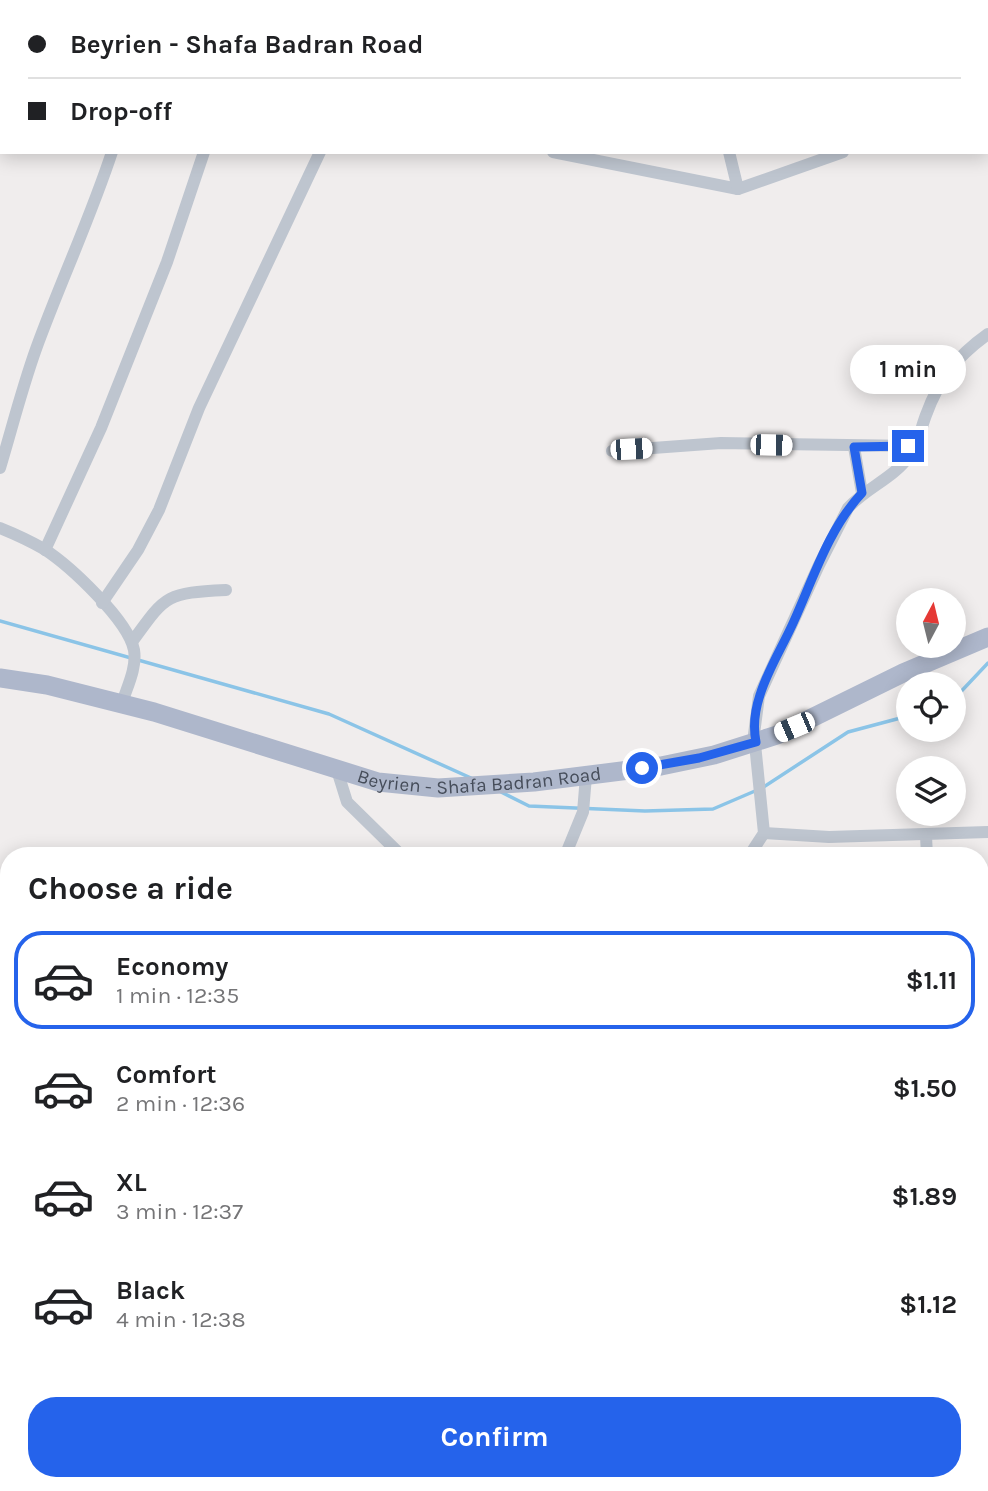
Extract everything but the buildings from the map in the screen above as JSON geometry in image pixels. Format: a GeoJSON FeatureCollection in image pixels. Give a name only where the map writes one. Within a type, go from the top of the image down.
{"type":"FeatureCollection","features":[{"type":"Feature","properties":{"kind":"main road","name":"Beyrien - Shafa Badran Road"},"geometry":{"type":"LineString","coordinates":[[0,678],[122,704],[378,782],[438,788],[586,776],[684,762],[756,742],[794,727],[903,673],[988,637]]}},
{"type":"Feature","properties":{"kind":"street"},"geometry":{"type":"LineString","coordinates":[[0,467],[18,399],[37,345],[91,215],[111,154]]}},
{"type":"Feature","properties":{"kind":"street"},"geometry":{"type":"LineString","coordinates":[[45,550],[101,428],[167,262],[203,154]]}},
{"type":"Feature","properties":{"kind":"street"},"geometry":{"type":"LineString","coordinates":[[103,603],[138,550],[159,510],[199,408],[319,154]]}},
{"type":"Feature","properties":{"kind":"street"},"geometry":{"type":"LineString","coordinates":[[563,154],[738,189],[837,154]]}},
{"type":"Feature","properties":{"kind":"street"},"geometry":{"type":"LineString","coordinates":[[729,154],[738,189]]}},
{"type":"Feature","properties":{"kind":"street"},"geometry":{"type":"LineString","coordinates":[[755,847],[764,833],[754,719],[759,696],[771,668],[848,508],[862,493],[896,472],[915,446],[931,401],[949,367],[964,351],[988,334]]}},
{"type":"Feature","properties":{"kind":"street"},"geometry":{"type":"LineString","coordinates":[[612,451],[721,443],[915,446]]}},
{"type":"Feature","properties":{"kind":"street"},"geometry":{"type":"LineString","coordinates":[[854,447],[862,493]]}},
{"type":"Feature","properties":{"kind":"street"},"geometry":{"type":"LineString","coordinates":[[0,528],[45,550],[85,583],[132,642],[134,658],[122,704]]}},
{"type":"Feature","properties":{"kind":"street"},"geometry":{"type":"LineString","coordinates":[[132,642],[165,600],[198,592],[226,590]]}},
{"type":"Feature","properties":{"kind":"street"},"geometry":{"type":"LineString","coordinates":[[337,770],[347,802],[393,847]]}},
{"type":"Feature","properties":{"kind":"street"},"geometry":{"type":"LineString","coordinates":[[569,847],[583,813],[586,776]]}},
{"type":"Feature","properties":{"kind":"street"},"geometry":{"type":"LineString","coordinates":[[764,833],[829,837],[988,832]]}},
{"type":"Feature","properties":{"kind":"street"},"geometry":{"type":"LineString","coordinates":[[926,836],[927,847]]}},
{"type":"Feature","properties":{"kind":"waterway"},"geometry":{"type":"LineString","coordinates":[[0,621],[329,714],[471,778]]}},
{"type":"Feature","properties":{"kind":"waterway"},"geometry":{"type":"LineString","coordinates":[[966,686],[988,663]]}},
{"type":"Feature","properties":{"kind":"waterway"},"geometry":{"type":"LineString","coordinates":[[762,788],[848,732],[896,719]]}},
{"type":"Feature","properties":{"kind":"waterway"},"geometry":{"type":"LineString","coordinates":[[501,792],[529,806],[645,811],[713,809],[755,791]]}},
{"type":"Feature","properties":{"kind":"route"},"geometry":{"type":"LineString","coordinates":[[642,768],[714,755],[756,742],[754,719],[759,696],[834,534],[848,508],[862,493],[854,447],[908,446]]}}]}
